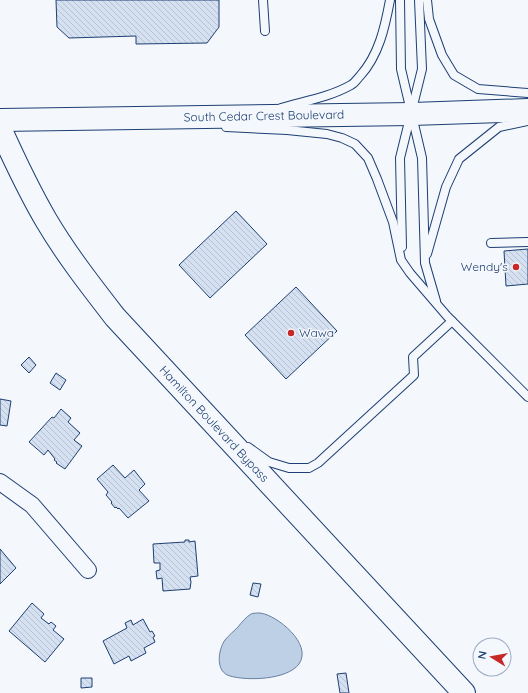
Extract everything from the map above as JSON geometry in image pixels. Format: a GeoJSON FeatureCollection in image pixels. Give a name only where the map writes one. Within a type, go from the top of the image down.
{"type":"FeatureCollection","features":[{"type":"Feature","properties":{"kind":"main road","name":"South Cedar Crest Boulevard"},"geometry":{"type":"LineString","coordinates":[[0,120],[412,114],[528,110]]}},
{"type":"Feature","properties":{"kind":"main road","name":"Hamilton Boulevard Bypass"},"geometry":{"type":"LineString","coordinates":[[0,128],[46,221],[86,280],[115,317],[464,693]]}},
{"type":"Feature","properties":{"kind":"street"},"geometry":{"type":"LineString","coordinates":[[0,482],[32,505],[88,570]]}},
{"type":"Feature","properties":{"kind":"lane"},"geometry":{"type":"LineString","coordinates":[[263,0],[265,31]]}},
{"type":"Feature","properties":{"kind":"lane"},"geometry":{"type":"LineString","coordinates":[[250,116],[330,94],[353,84],[366,69],[375,54],[385,26],[390,0]]}},
{"type":"Feature","properties":{"kind":"lane"},"geometry":{"type":"LineString","coordinates":[[400,0],[401,69],[422,158],[425,263],[436,303]]}},
{"type":"Feature","properties":{"kind":"lane"},"geometry":{"type":"LineString","coordinates":[[401,260],[400,158],[422,69],[419,0]]}},
{"type":"Feature","properties":{"kind":"lane"},"geometry":{"type":"LineString","coordinates":[[427,0],[430,20],[442,55],[454,75],[478,89],[528,93]]}},
{"type":"Feature","properties":{"kind":"lane"},"geometry":{"type":"LineString","coordinates":[[115,118],[327,134],[356,144],[368,158],[377,179],[392,222],[401,260],[410,274],[452,321],[528,397]]}},
{"type":"Feature","properties":{"kind":"lane"},"geometry":{"type":"LineString","coordinates":[[425,263],[446,187],[459,159],[500,127],[528,121]]}},
{"type":"Feature","properties":{"kind":"lane"},"geometry":{"type":"LineString","coordinates":[[491,243],[528,242]]}},
{"type":"Feature","properties":{"kind":"lane"},"geometry":{"type":"LineString","coordinates":[[212,421],[269,462],[289,468],[309,468],[318,463],[414,375],[413,357],[452,321]]}},
{"type":"Feature","properties":{"kind":"water"},"geometry":{"type":"Polygon","coordinates":[[[253,613],[260,613],[275,619],[291,632],[301,648],[302,656],[299,664],[286,673],[266,678],[237,678],[225,674],[219,660],[221,649],[225,640],[249,615],[253,613]]]}},
{"type":"Feature","properties":{"kind":"building"},"geometry":{"type":"Polygon","coordinates":[[[56,0],[219,0],[219,27],[207,43],[136,44],[136,36],[69,38],[57,27],[56,0]]]}},
{"type":"Feature","properties":{"kind":"building"},"geometry":{"type":"Polygon","coordinates":[[[236,211],[267,244],[210,298],[179,265],[236,211]]]}},
{"type":"Feature","properties":{"kind":"building","name":"Wendy's"},"geometry":{"type":"Polygon","coordinates":[[[528,249],[528,284],[506,286],[504,251],[528,249]]]}},
{"type":"Feature","properties":{"kind":"building","name":"Wawa"},"geometry":{"type":"Polygon","coordinates":[[[296,287],[337,331],[286,379],[245,335],[296,287]]]}},
{"type":"Feature","properties":{"kind":"building"},"geometry":{"type":"Polygon","coordinates":[[[29,357],[36,365],[29,373],[21,365],[29,357]]]}},
{"type":"Feature","properties":{"kind":"building"},"geometry":{"type":"Polygon","coordinates":[[[56,373],[66,380],[60,390],[50,383],[56,373]]]}},
{"type":"Feature","properties":{"kind":"building"},"geometry":{"type":"Polygon","coordinates":[[[0,399],[11,401],[7,426],[0,425],[0,399]]]}},
{"type":"Feature","properties":{"kind":"building"},"geometry":{"type":"Polygon","coordinates":[[[61,409],[71,418],[68,422],[80,433],[74,440],[82,446],[65,469],[56,463],[57,462],[48,450],[44,455],[29,442],[52,417],[54,418],[61,409]]]}},
{"type":"Feature","properties":{"kind":"building"},"geometry":{"type":"Polygon","coordinates":[[[113,465],[125,478],[134,470],[145,484],[139,490],[149,501],[128,518],[119,508],[115,508],[111,503],[112,502],[106,495],[108,492],[97,479],[113,465]]]}},
{"type":"Feature","properties":{"kind":"building"},"geometry":{"type":"Polygon","coordinates":[[[185,540],[189,540],[189,542],[195,541],[198,576],[190,577],[190,589],[163,591],[162,578],[157,579],[156,571],[160,570],[160,563],[154,563],[153,544],[185,542],[185,540]]]}},
{"type":"Feature","properties":{"kind":"building"},"geometry":{"type":"Polygon","coordinates":[[[0,549],[16,568],[0,584],[0,549]]]}},
{"type":"Feature","properties":{"kind":"building"},"geometry":{"type":"Polygon","coordinates":[[[253,583],[261,584],[258,597],[250,595],[253,583]]]}},
{"type":"Feature","properties":{"kind":"building"},"geometry":{"type":"Polygon","coordinates":[[[32,603],[44,614],[41,618],[49,624],[51,622],[56,626],[53,630],[64,639],[45,662],[9,631],[32,603]]]}},
{"type":"Feature","properties":{"kind":"building"},"geometry":{"type":"Polygon","coordinates":[[[143,619],[150,632],[152,631],[155,636],[153,637],[155,642],[144,648],[146,653],[131,661],[129,656],[114,664],[103,641],[127,628],[125,623],[131,620],[133,625],[143,619]]]}},
{"type":"Feature","properties":{"kind":"building"},"geometry":{"type":"Polygon","coordinates":[[[346,673],[349,693],[340,693],[337,674],[346,673]]]}},
{"type":"Feature","properties":{"kind":"building"},"geometry":{"type":"Polygon","coordinates":[[[81,678],[92,678],[92,687],[81,688],[81,678]]]}},
{"type":"Feature","properties":{"kind":"place","name":"Wendy's"},"geometry":{"type":"Point","coordinates":[516,267]}},
{"type":"Feature","properties":{"kind":"place","name":"Wawa"},"geometry":{"type":"Point","coordinates":[291,333]}}]}
